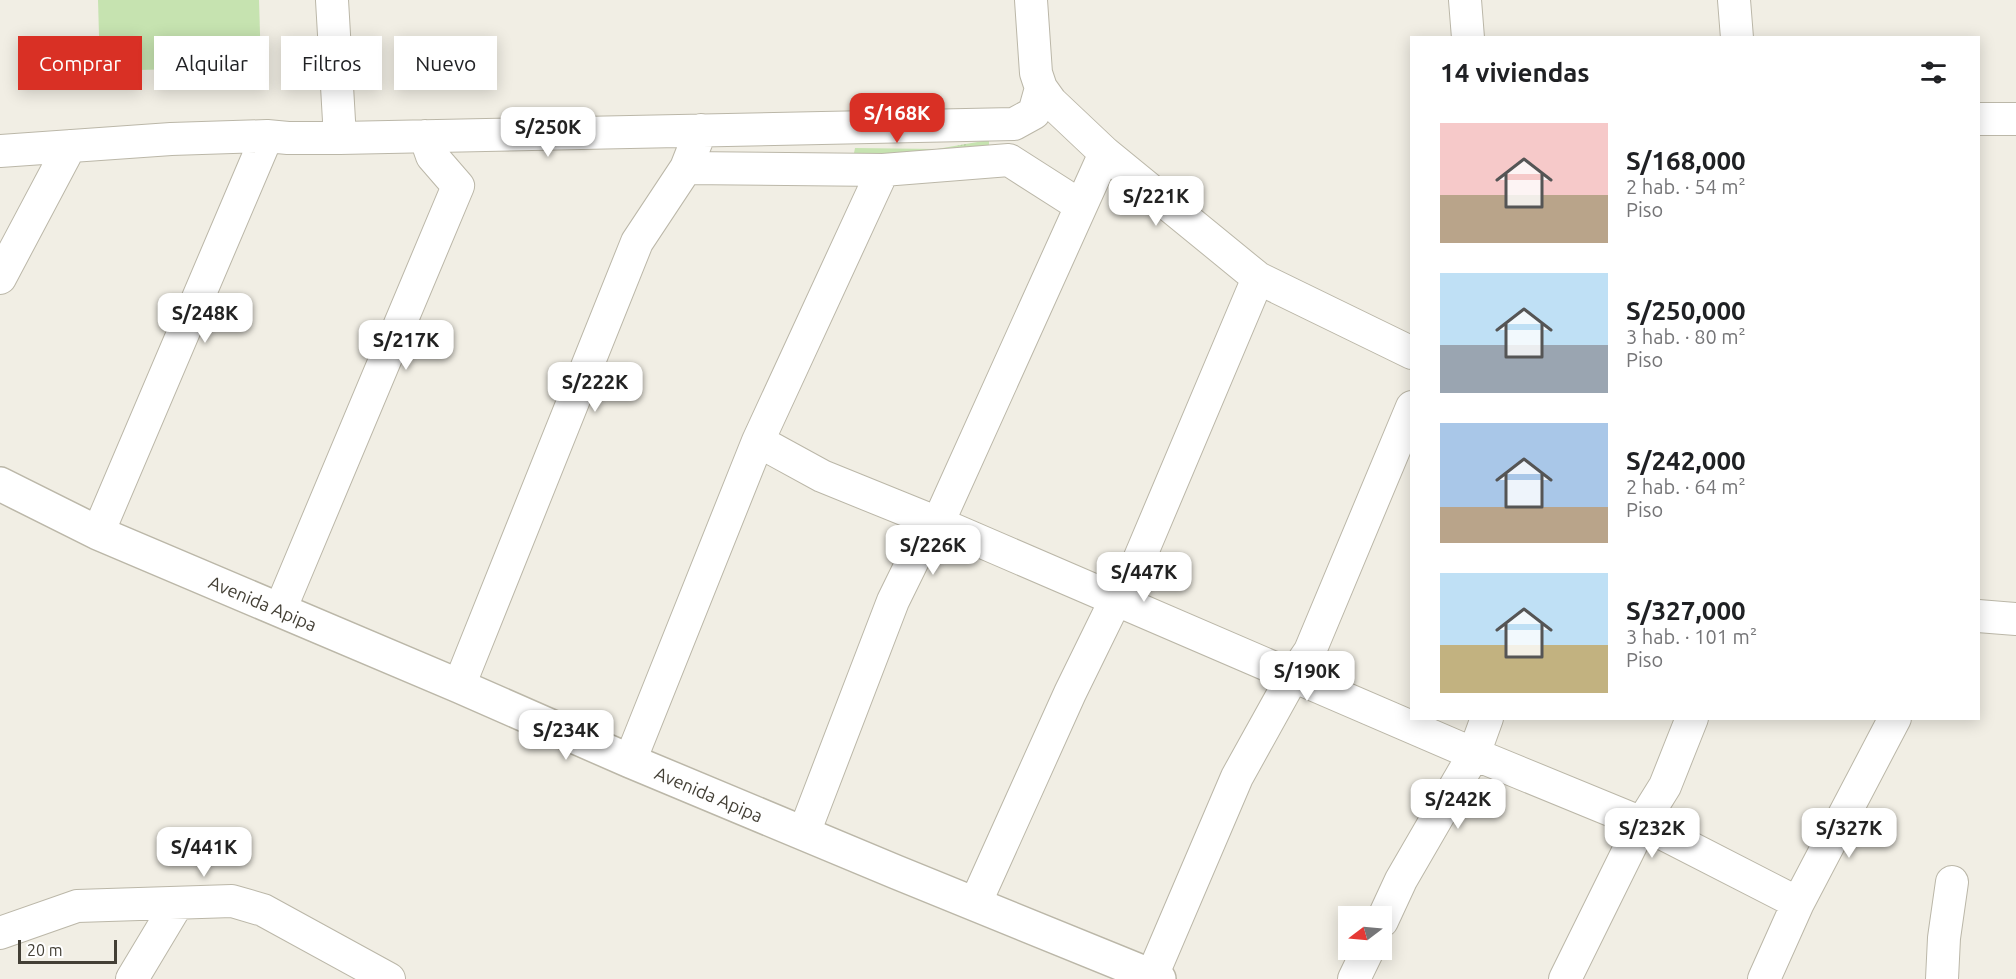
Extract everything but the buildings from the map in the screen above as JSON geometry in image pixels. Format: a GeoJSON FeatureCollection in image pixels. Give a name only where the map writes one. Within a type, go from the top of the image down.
{"type":"FeatureCollection","features":[{"type":"Feature","properties":{"kind":"street"},"geometry":{"type":"LineString","coordinates":[[332,0],[340,138]]}},
{"type":"Feature","properties":{"kind":"street"},"geometry":{"type":"LineString","coordinates":[[1031,0],[1036,74],[1041,88],[1051,102],[1105,153],[1258,278],[1410,352]]}},
{"type":"Feature","properties":{"kind":"street"},"geometry":{"type":"LineString","coordinates":[[1465,0],[1468,36]]}},
{"type":"Feature","properties":{"kind":"street"},"geometry":{"type":"LineString","coordinates":[[1734,0],[1737,36]]}},
{"type":"Feature","properties":{"kind":"street"},"geometry":{"type":"LineString","coordinates":[[0,151],[171,139],[267,136],[340,138],[1014,124],[1034,113],[1041,88]]}},
{"type":"Feature","properties":{"kind":"street"},"geometry":{"type":"LineString","coordinates":[[1980,119],[2016,119]]}},
{"type":"Feature","properties":{"kind":"street"},"geometry":{"type":"LineString","coordinates":[[459,686],[637,242],[686,168],[701,130]]}},
{"type":"Feature","properties":{"kind":"street"},"geometry":{"type":"LineString","coordinates":[[98,533],[267,136]]}},
{"type":"Feature","properties":{"kind":"street"},"geometry":{"type":"LineString","coordinates":[[279,610],[458,186],[432,156],[425,136]]}},
{"type":"Feature","properties":{"kind":"street"},"geometry":{"type":"LineString","coordinates":[[0,278],[70,146]]}},
{"type":"Feature","properties":{"kind":"street"},"geometry":{"type":"LineString","coordinates":[[804,834],[893,602],[921,544],[938,523],[1105,153]]}},
{"type":"Feature","properties":{"kind":"street"},"geometry":{"type":"LineString","coordinates":[[686,168],[883,170],[1009,160],[1081,206]]}},
{"type":"Feature","properties":{"kind":"street"},"geometry":{"type":"LineString","coordinates":[[630,761],[758,441],[883,170]]}},
{"type":"Feature","properties":{"kind":"street"},"geometry":{"type":"LineString","coordinates":[[975,904],[1070,693],[1116,599],[1130,580],[1258,278]]}},
{"type":"Feature","properties":{"kind":"street"},"geometry":{"type":"LineString","coordinates":[[1155,977],[1237,777],[1293,676],[1310,651],[1410,412]]}},
{"type":"Feature","properties":{"kind":"street"},"geometry":{"type":"LineString","coordinates":[[758,441],[822,476],[1116,599],[1473,754],[1642,823],[1798,903]]}},
{"type":"Feature","properties":{"kind":"street","name":"Avenida Apipa"},"geometry":{"type":"LineString","coordinates":[[0,484],[98,533],[630,761],[1155,977]]}},
{"type":"Feature","properties":{"kind":"street"},"geometry":{"type":"LineString","coordinates":[[1980,616],[2016,619]]}},
{"type":"Feature","properties":{"kind":"street"},"geometry":{"type":"LineString","coordinates":[[1389,906],[1401,880],[1473,754],[1486,720]]}},
{"type":"Feature","properties":{"kind":"street"},"geometry":{"type":"LineString","coordinates":[[1564,979],[1642,823],[1665,786],[1691,720]]}},
{"type":"Feature","properties":{"kind":"street"},"geometry":{"type":"LineString","coordinates":[[1764,979],[1798,903],[1894,720]]}},
{"type":"Feature","properties":{"kind":"street"},"geometry":{"type":"LineString","coordinates":[[1942,979],[1944,938],[1952,882]]}},
{"type":"Feature","properties":{"kind":"street"},"geometry":{"type":"LineString","coordinates":[[0,933],[77,906],[232,901],[263,910],[388,979]]}},
{"type":"Feature","properties":{"kind":"street"},"geometry":{"type":"LineString","coordinates":[[132,979],[177,904]]}},
{"type":"Feature","properties":{"kind":"street"},"geometry":{"type":"LineString","coordinates":[[1354,979],[1363,960]]}},
{"type":"Feature","properties":{"kind":"green space"},"geometry":{"type":"Polygon","coordinates":[[[98,0],[259,0],[260,36],[154,36],[154,70],[142,70],[142,36],[99,36],[98,0]]]}},
{"type":"Feature","properties":{"kind":"green space"},"geometry":{"type":"Polygon","coordinates":[[[989,140],[989,150],[853,158],[855,148],[937,149],[989,140]]]}}]}
